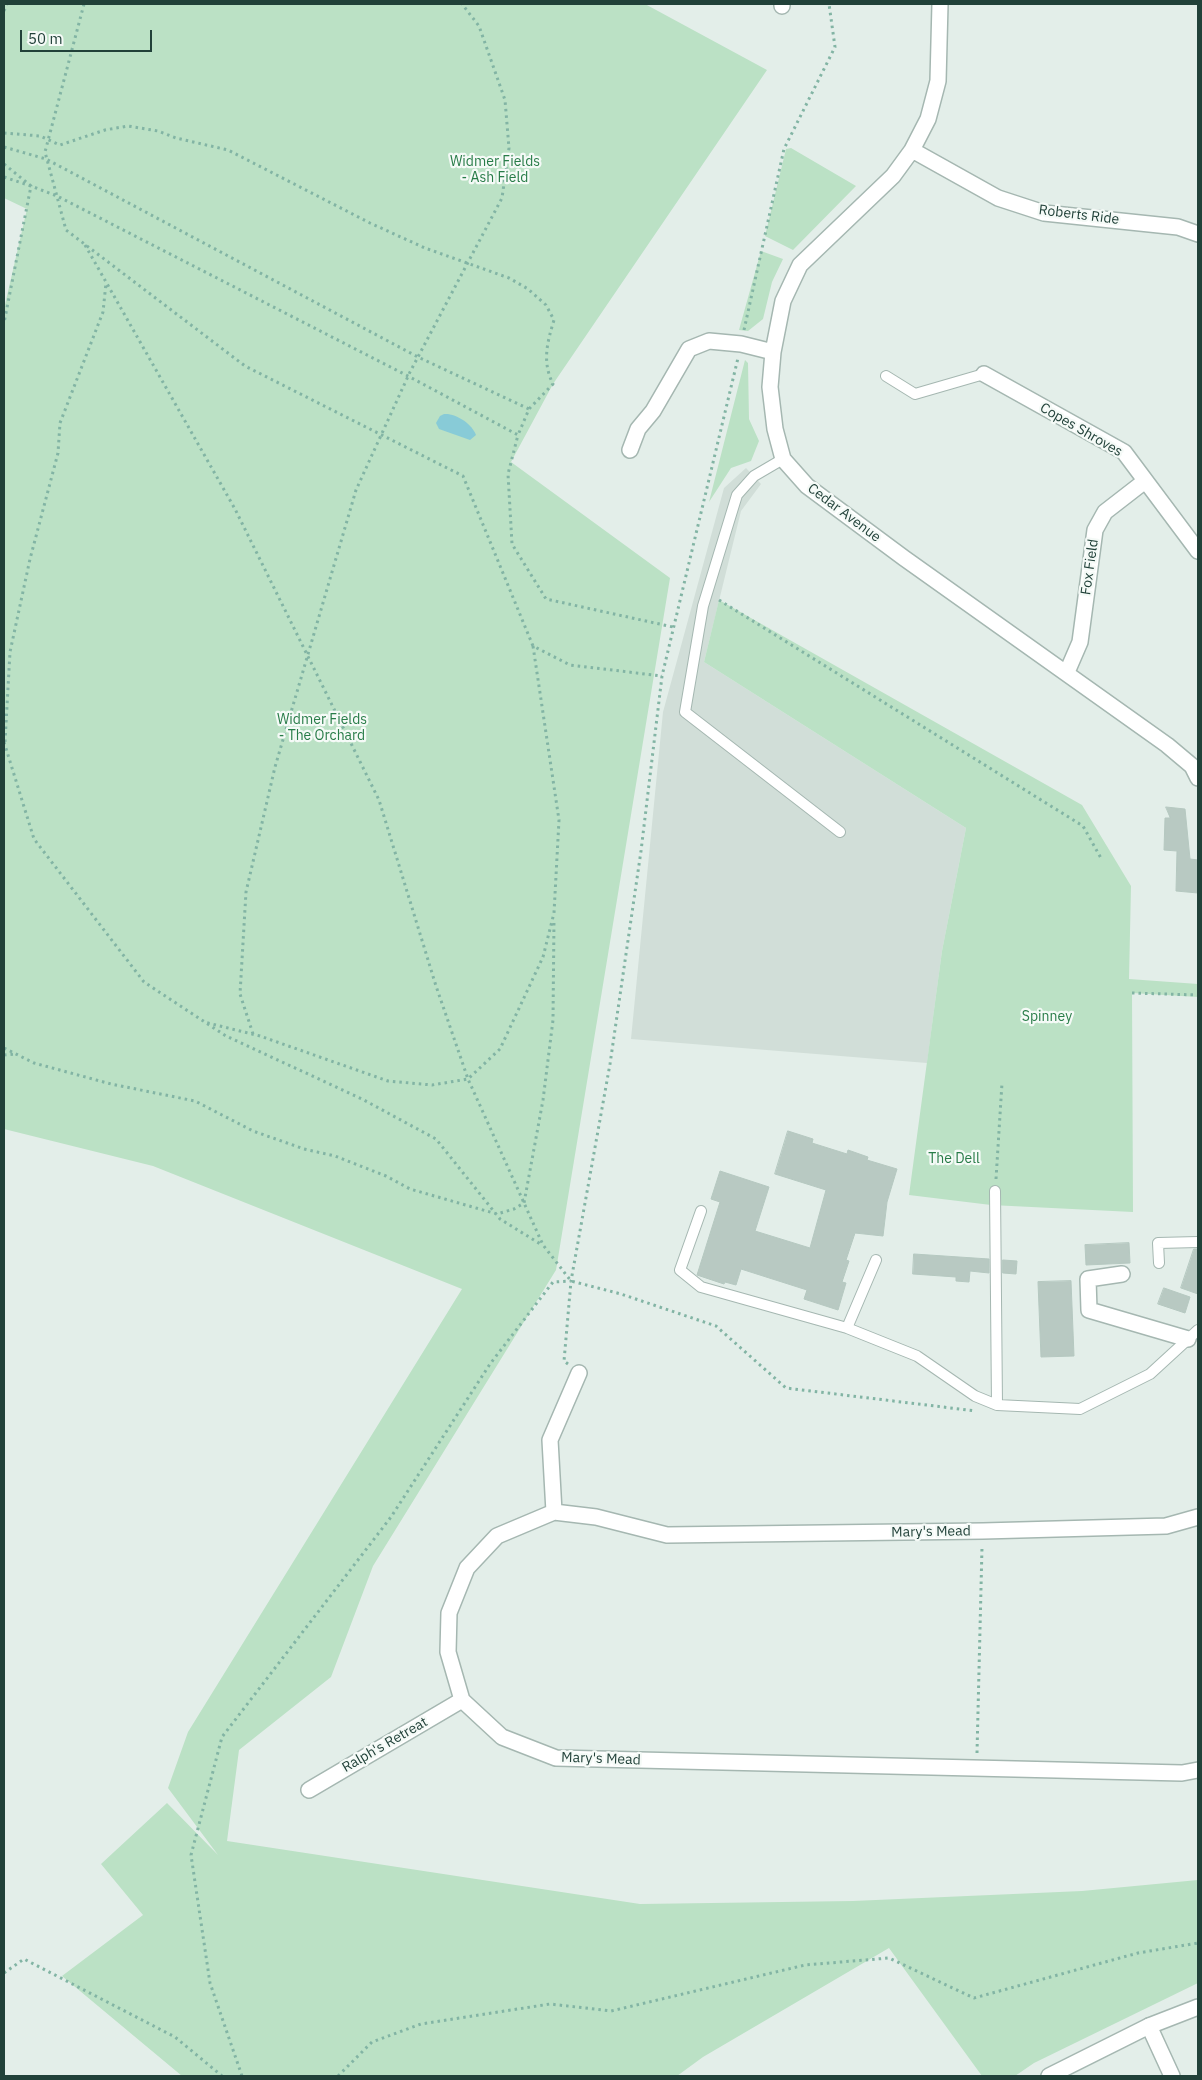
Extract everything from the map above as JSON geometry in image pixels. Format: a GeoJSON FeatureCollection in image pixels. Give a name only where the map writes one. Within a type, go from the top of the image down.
{"type":"FeatureCollection","features":[{"type":"Feature","properties":{"kind":"street","name":"Cedar Avenue"},"geometry":{"type":"LineString","coordinates":[[940,4],[938,81],[928,119],[912,150],[892,176],[800,266],[782,300],[773,352],[770,388],[775,429],[783,459],[814,491],[904,558],[1067,672],[1167,745],[1192,766],[1198,778]]}},
{"type":"Feature","properties":{"kind":"street","name":"Roberts Ride"},"geometry":{"type":"LineString","coordinates":[[912,150],[998,198],[1044,213],[1178,226],[1198,234]]}},
{"type":"Feature","properties":{"kind":"street"},"geometry":{"type":"LineString","coordinates":[[630,450],[638,429],[653,411],[689,349],[709,340],[741,344],[773,352]]}},
{"type":"Feature","properties":{"kind":"street","name":"Copes Shroves"},"geometry":{"type":"LineString","coordinates":[[984,374],[1124,452],[1198,551]]}},
{"type":"Feature","properties":{"kind":"street","name":"Fox Field"},"geometry":{"type":"LineString","coordinates":[[1067,672],[1080,642],[1095,530],[1105,512],[1145,481]]}},
{"type":"Feature","properties":{"kind":"street"},"geometry":{"type":"LineString","coordinates":[[1122,1274],[1088,1279],[1089,1310],[1193,1334]]}},
{"type":"Feature","properties":{"kind":"street"},"geometry":{"type":"LineString","coordinates":[[554,1512],[550,1440],[578,1373]]}},
{"type":"Feature","properties":{"kind":"street","name":"Mary's Mead"},"geometry":{"type":"LineString","coordinates":[[1198,1517],[1166,1526],[983,1532],[668,1535],[596,1517],[554,1512],[497,1536],[467,1568],[449,1613],[448,1652],[462,1700],[502,1738],[556,1758],[1182,1773],[1198,1770]]}},
{"type":"Feature","properties":{"kind":"street","name":"Ralph's Retreat"},"geometry":{"type":"LineString","coordinates":[[309,1790],[462,1700]]}},
{"type":"Feature","properties":{"kind":"street"},"geometry":{"type":"LineString","coordinates":[[1049,2076],[1150,2026],[1198,2007]]}},
{"type":"Feature","properties":{"kind":"street"},"geometry":{"type":"LineString","coordinates":[[1150,2026],[1172,2076]]}},
{"type":"Feature","properties":{"kind":"lane"},"geometry":{"type":"LineString","coordinates":[[886,376],[915,394],[984,374]]}},
{"type":"Feature","properties":{"kind":"lane"},"geometry":{"type":"LineString","coordinates":[[783,459],[754,476],[737,495],[704,606],[685,712],[840,832]]}},
{"type":"Feature","properties":{"kind":"lane"},"geometry":{"type":"LineString","coordinates":[[995,1191],[997,1405]]}},
{"type":"Feature","properties":{"kind":"lane"},"geometry":{"type":"LineString","coordinates":[[700,1211],[680,1270],[701,1287],[848,1328],[917,1356],[975,1396],[997,1405],[1080,1409],[1150,1374],[1193,1334]]}},
{"type":"Feature","properties":{"kind":"lane"},"geometry":{"type":"LineString","coordinates":[[1160,1263],[1158,1243],[1198,1242]]}},
{"type":"Feature","properties":{"kind":"lane"},"geometry":{"type":"LineString","coordinates":[[848,1328],[876,1260]]}},
{"type":"Feature","properties":{"kind":"path"},"geometry":{"type":"LineString","coordinates":[[4,11],[7,4]]}},
{"type":"Feature","properties":{"kind":"path"},"geometry":{"type":"LineString","coordinates":[[4,1048],[34,1063],[111,1084],[195,1101],[253,1131],[304,1149],[335,1156],[386,1176],[410,1189],[496,1214],[514,1209],[524,1203],[543,1100],[553,1020],[554,913],[559,820],[533,646],[463,476],[245,366],[66,230],[45,152],[84,4]]}},
{"type":"Feature","properties":{"kind":"path"},"geometry":{"type":"LineString","coordinates":[[253,1034],[240,994],[246,892],[275,768],[356,490],[408,376],[502,198],[509,148],[505,100],[479,26],[462,4]]}},
{"type":"Feature","properties":{"kind":"path"},"geometry":{"type":"LineString","coordinates":[[578,1373],[564,1361],[570,1281],[610,1064],[641,851],[662,676],[741,344],[784,150],[835,47],[829,4]]}},
{"type":"Feature","properties":{"kind":"path"},"geometry":{"type":"LineString","coordinates":[[4,133],[49,138],[60,145],[105,130],[128,126],[158,130],[176,138],[228,150],[370,224],[467,264],[509,278],[528,289],[546,305],[554,320],[545,351],[546,371],[553,384],[529,409],[518,435],[508,474],[512,544],[546,598],[673,627]]}},
{"type":"Feature","properties":{"kind":"path"},"geometry":{"type":"LineString","coordinates":[[4,147],[46,159],[418,357],[529,409]]}},
{"type":"Feature","properties":{"kind":"path"},"geometry":{"type":"LineString","coordinates":[[4,164],[31,186]]}},
{"type":"Feature","properties":{"kind":"path"},"geometry":{"type":"LineString","coordinates":[[4,177],[57,196],[408,376],[518,435]]}},
{"type":"Feature","properties":{"kind":"path"},"geometry":{"type":"LineString","coordinates":[[4,323],[31,186]]}},
{"type":"Feature","properties":{"kind":"path"},"geometry":{"type":"LineString","coordinates":[[85,245],[235,510],[379,800],[436,986],[468,1079],[543,1245],[570,1281]]}},
{"type":"Feature","properties":{"kind":"path"},"geometry":{"type":"LineString","coordinates":[[4,749],[10,652],[30,559],[58,453],[60,423],[103,312],[106,281]]}},
{"type":"Feature","properties":{"kind":"path"},"geometry":{"type":"LineString","coordinates":[[721,591],[719,600],[734,610],[1082,826],[1102,860]]}},
{"type":"Feature","properties":{"kind":"path"},"geometry":{"type":"LineString","coordinates":[[533,646],[570,665],[662,676]]}},
{"type":"Feature","properties":{"kind":"path"},"geometry":{"type":"LineString","coordinates":[[4,742],[4,749],[34,839],[144,982],[226,1036],[362,1099],[436,1139],[500,1219],[543,1245]]}},
{"type":"Feature","properties":{"kind":"path"},"geometry":{"type":"LineString","coordinates":[[204,1022],[253,1034],[388,1081],[432,1086],[468,1079],[500,1049],[544,957],[554,913]]}},
{"type":"Feature","properties":{"kind":"path"},"geometry":{"type":"LineString","coordinates":[[1132,993],[1198,995]]}},
{"type":"Feature","properties":{"kind":"path"},"geometry":{"type":"LineString","coordinates":[[4,1055],[15,1054]]}},
{"type":"Feature","properties":{"kind":"path"},"geometry":{"type":"LineString","coordinates":[[995,1191],[1002,1083]]}},
{"type":"Feature","properties":{"kind":"path"},"geometry":{"type":"LineString","coordinates":[[242,2076],[210,1983],[191,1854],[222,1737],[390,1517],[496,1357],[553,1282],[570,1281],[621,1294],[716,1326],[786,1388],[973,1412],[997,1405]]}},
{"type":"Feature","properties":{"kind":"path"},"geometry":{"type":"LineString","coordinates":[[977,1768],[983,1532]]}},
{"type":"Feature","properties":{"kind":"path"},"geometry":{"type":"LineString","coordinates":[[338,2076],[372,2042],[421,2024],[550,2004],[610,2011],[805,1965],[889,1958],[974,1998],[1138,1952],[1198,1943]]}},
{"type":"Feature","properties":{"kind":"path"},"geometry":{"type":"LineString","coordinates":[[4,1972],[24,1959],[175,2037],[222,2076]]}},
{"type":"Feature","properties":{"kind":"shaded area"},"geometry":{"type":"Polygon","coordinates":[[[746,468],[761,484],[741,511],[704,662],[966,828],[942,951],[927,1063],[631,1039],[663,712],[724,488],[746,468]]]}},
{"type":"Feature","properties":{"kind":"green space"},"geometry":{"type":"Polygon","coordinates":[[[4,4],[645,4],[767,70],[553,384],[511,462],[670,578],[556,1270],[373,1566],[331,1677],[239,1750],[227,1841],[640,1904],[853,1901],[1082,1891],[1198,1880],[1198,1983],[1034,2063],[1015,2076],[982,2076],[889,1948],[703,2057],[677,2076],[182,2076],[62,1976],[143,1915],[101,1864],[167,1803],[218,1855],[168,1788],[188,1732],[462,1289],[153,1166],[4,1129],[4,309],[27,209],[4,198],[4,4]]]}},
{"type":"Feature","properties":{"kind":"green space"},"geometry":{"type":"Polygon","coordinates":[[[791,148],[856,186],[793,250],[765,236],[786,149],[791,148]]]}},
{"type":"Feature","properties":{"kind":"green space"},"geometry":{"type":"Polygon","coordinates":[[[761,251],[783,259],[772,282],[763,319],[748,331],[739,330],[761,251]]]}},
{"type":"Feature","properties":{"kind":"green space"},"geometry":{"type":"Polygon","coordinates":[[[745,360],[748,363],[749,419],[759,441],[751,461],[731,468],[709,502],[745,360]]]}},
{"type":"Feature","properties":{"kind":"green space"},"geometry":{"type":"Polygon","coordinates":[[[719,600],[1082,805],[1131,886],[1129,979],[1198,984],[1198,997],[1132,993],[1133,1212],[991,1205],[909,1195],[942,951],[966,828],[704,662],[719,600]]]}},
{"type":"Feature","properties":{"kind":"water"},"geometry":{"type":"Polygon","coordinates":[[[444,414],[454,415],[463,420],[476,435],[470,440],[439,429],[436,423],[440,416],[444,414]]]}},
{"type":"Feature","properties":{"kind":"building"},"geometry":{"type":"Polygon","coordinates":[[[1166,807],[1185,809],[1190,859],[1198,860],[1198,893],[1176,891],[1177,851],[1164,850],[1165,818],[1170,818],[1166,807]]]}},
{"type":"Feature","properties":{"kind":"building"},"geometry":{"type":"Polygon","coordinates":[[[788,1131],[813,1139],[812,1143],[847,1154],[848,1150],[868,1157],[867,1160],[897,1169],[887,1202],[883,1236],[855,1233],[846,1260],[849,1261],[842,1282],[846,1283],[838,1310],[804,1299],[807,1290],[741,1269],[736,1285],[725,1282],[724,1284],[697,1275],[720,1202],[711,1199],[720,1171],[769,1187],[755,1231],[810,1248],[826,1190],[775,1174],[788,1131]]]}},
{"type":"Feature","properties":{"kind":"building"},"geometry":{"type":"Polygon","coordinates":[[[1129,1243],[1130,1263],[1086,1265],[1085,1245],[1129,1243]]]}},
{"type":"Feature","properties":{"kind":"building"},"geometry":{"type":"Polygon","coordinates":[[[1194,1249],[1198,1249],[1198,1294],[1181,1288],[1194,1249]]]}},
{"type":"Feature","properties":{"kind":"building"},"geometry":{"type":"Polygon","coordinates":[[[914,1254],[989,1259],[989,1273],[970,1271],[969,1282],[956,1281],[956,1277],[913,1274],[914,1254]]]}},
{"type":"Feature","properties":{"kind":"building"},"geometry":{"type":"Polygon","coordinates":[[[1003,1260],[1017,1261],[1016,1274],[1003,1273],[1003,1260]]]}},
{"type":"Feature","properties":{"kind":"building"},"geometry":{"type":"Polygon","coordinates":[[[1071,1281],[1074,1356],[1041,1357],[1038,1282],[1071,1281]]]}},
{"type":"Feature","properties":{"kind":"building"},"geometry":{"type":"Polygon","coordinates":[[[1164,1288],[1190,1297],[1185,1313],[1158,1304],[1164,1288]]]}},
{"type":"Feature","properties":{"kind":"park label","name":"Widmer Fields - Ash Field"},"geometry":{"type":"Point","coordinates":[495,170]}},
{"type":"Feature","properties":{"kind":"park label","name":"Widmer Fields - The Orchard"},"geometry":{"type":"Point","coordinates":[322,728]}},
{"type":"Feature","properties":{"kind":"park label","name":"Spinney"},"geometry":{"type":"Point","coordinates":[1047,1017]}},
{"type":"Feature","properties":{"kind":"park label","name":"The Dell"},"geometry":{"type":"Point","coordinates":[954,1159]}}]}
